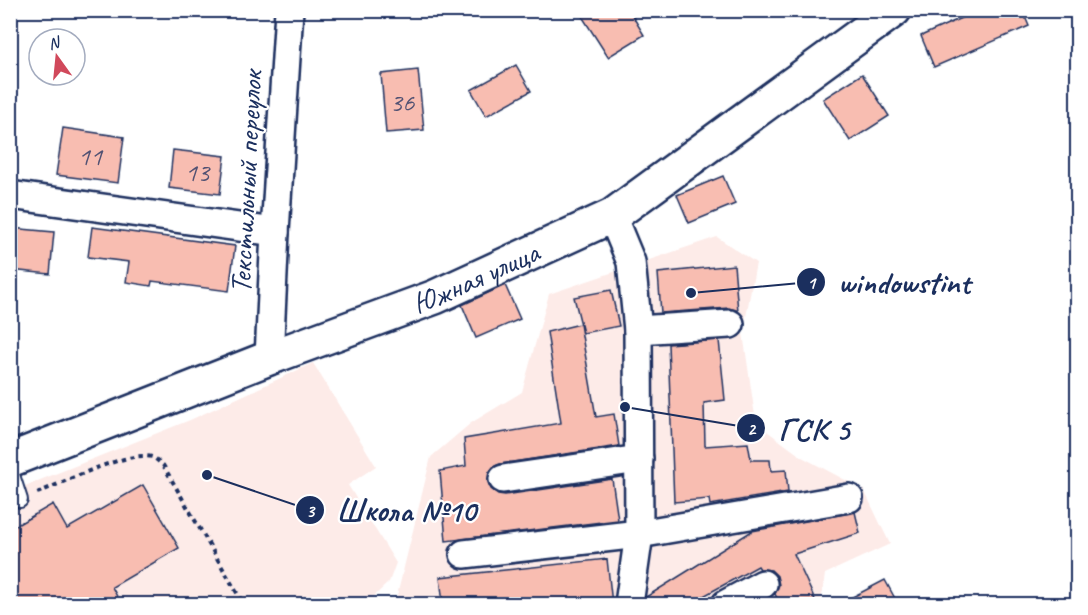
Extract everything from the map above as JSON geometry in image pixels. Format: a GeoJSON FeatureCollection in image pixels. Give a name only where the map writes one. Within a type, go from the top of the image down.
{"type":"FeatureCollection","features":[{"type":"Feature","properties":{"kind":"street","name":"Текстильный переулок"},"geometry":{"type":"LineString","coordinates":[[269,358],[274,232],[289,10]]}},
{"type":"Feature","properties":{"kind":"street","name":"Южная улица"},"geometry":{"type":"LineString","coordinates":[[10,460],[269,358],[435,297],[612,216],[894,10]]}},
{"type":"Feature","properties":{"kind":"street"},"geometry":{"type":"LineString","coordinates":[[10,195],[274,232]]}},
{"type":"Feature","properties":{"kind":"street"},"geometry":{"type":"LineString","coordinates":[[612,216],[631,262],[638,330],[639,534],[629,604]]}},
{"type":"Feature","properties":{"kind":"street"},"geometry":{"type":"LineString","coordinates":[[638,330],[730,324]]}},
{"type":"Feature","properties":{"kind":"street"},"geometry":{"type":"LineString","coordinates":[[503,478],[639,459]]}},
{"type":"Feature","properties":{"kind":"street"},"geometry":{"type":"LineString","coordinates":[[464,555],[639,534],[849,498]]}},
{"type":"Feature","properties":{"kind":"street"},"geometry":{"type":"LineString","coordinates":[[726,604],[763,584]]}},
{"type":"Feature","properties":{"kind":"lane"},"geometry":{"type":"LineString","coordinates":[[10,469],[20,500]]}},
{"type":"Feature","properties":{"kind":"path"},"geometry":{"type":"LineString","coordinates":[[20,500],[120,460],[141,456],[154,458],[163,465],[240,598],[240,604]]}},
{"type":"Feature","properties":{"kind":"shaded area"},"geometry":{"type":"Polygon","coordinates":[[[717,237],[756,263],[743,333],[756,423],[802,457],[864,490],[890,544],[825,574],[821,604],[395,604],[431,457],[471,423],[522,392],[549,294],[717,237]]]}},
{"type":"Feature","properties":{"kind":"shaded area"},"geometry":{"type":"Polygon","coordinates":[[[313,363],[376,466],[348,485],[396,563],[389,582],[366,604],[11,604],[10,492],[190,420],[313,363]]]}},
{"type":"Feature","properties":{"kind":"building"},"geometry":{"type":"Polygon","coordinates":[[[578,10],[629,10],[644,35],[608,57],[578,10]]]}},
{"type":"Feature","properties":{"kind":"building"},"geometry":{"type":"Polygon","coordinates":[[[979,10],[1022,10],[1029,26],[934,67],[921,36],[979,10]]]}},
{"type":"Feature","properties":{"kind":"building"},"geometry":{"type":"Polygon","coordinates":[[[516,65],[531,91],[486,116],[471,90],[516,65]]]}},
{"type":"Feature","properties":{"kind":"building"},"geometry":{"type":"Polygon","coordinates":[[[418,70],[424,130],[386,133],[381,74],[418,70]]]}},
{"type":"Feature","properties":{"kind":"building"},"geometry":{"type":"Polygon","coordinates":[[[862,74],[889,116],[850,141],[823,99],[862,74]]]}},
{"type":"Feature","properties":{"kind":"building"},"geometry":{"type":"Polygon","coordinates":[[[63,128],[124,137],[118,183],[56,175],[63,128]]]}},
{"type":"Feature","properties":{"kind":"building"},"geometry":{"type":"Polygon","coordinates":[[[173,150],[225,156],[220,194],[169,188],[173,150]]]}},
{"type":"Feature","properties":{"kind":"building"},"geometry":{"type":"Polygon","coordinates":[[[723,176],[735,204],[689,223],[677,195],[723,176]]]}},
{"type":"Feature","properties":{"kind":"building"},"geometry":{"type":"Polygon","coordinates":[[[92,227],[235,246],[229,291],[152,281],[151,286],[126,282],[129,262],[88,257],[92,227]]]}},
{"type":"Feature","properties":{"kind":"building"},"geometry":{"type":"Polygon","coordinates":[[[10,228],[54,232],[50,274],[10,270],[10,228]]]}},
{"type":"Feature","properties":{"kind":"building"},"geometry":{"type":"Polygon","coordinates":[[[734,265],[738,311],[729,308],[661,313],[658,273],[734,265]]]}},
{"type":"Feature","properties":{"kind":"building"},"geometry":{"type":"Polygon","coordinates":[[[505,285],[520,319],[476,338],[462,305],[505,285]]]}},
{"type":"Feature","properties":{"kind":"building"},"geometry":{"type":"Polygon","coordinates":[[[611,290],[619,326],[583,333],[574,297],[611,290]]]}},
{"type":"Feature","properties":{"kind":"building"},"geometry":{"type":"Polygon","coordinates":[[[580,324],[596,417],[614,414],[619,446],[500,464],[493,467],[489,473],[488,482],[491,489],[498,494],[505,495],[612,479],[618,520],[446,541],[440,471],[466,466],[464,439],[561,423],[547,332],[580,324]]]}},
{"type":"Feature","properties":{"kind":"building"},"geometry":{"type":"Polygon","coordinates":[[[719,340],[725,400],[704,403],[705,446],[748,443],[751,460],[770,460],[771,471],[786,470],[788,492],[710,505],[709,499],[674,502],[668,344],[719,340]]]}},
{"type":"Feature","properties":{"kind":"building"},"geometry":{"type":"Polygon","coordinates":[[[143,485],[179,548],[112,587],[121,604],[10,604],[10,529],[53,504],[67,529],[143,485]]]}},
{"type":"Feature","properties":{"kind":"building"},"geometry":{"type":"Polygon","coordinates":[[[855,512],[860,533],[794,554],[817,604],[780,604],[775,594],[779,585],[777,576],[771,570],[760,569],[758,566],[689,604],[645,604],[646,597],[752,531],[855,512]]]}},
{"type":"Feature","properties":{"kind":"building"},"geometry":{"type":"Polygon","coordinates":[[[607,559],[612,604],[443,604],[440,577],[607,559]]]}},
{"type":"Feature","properties":{"kind":"building"},"geometry":{"type":"Polygon","coordinates":[[[885,580],[898,604],[839,604],[885,580]]]}},
{"type":"Feature","properties":{"kind":"place","name":"windowstint"},"geometry":{"type":"Point","coordinates":[691,293]}},
{"type":"Feature","properties":{"kind":"place","name":"ГСК 5"},"geometry":{"type":"Point","coordinates":[625,407]}},
{"type":"Feature","properties":{"kind":"place","name":"Школа №10"},"geometry":{"type":"Point","coordinates":[207,475]}}]}
